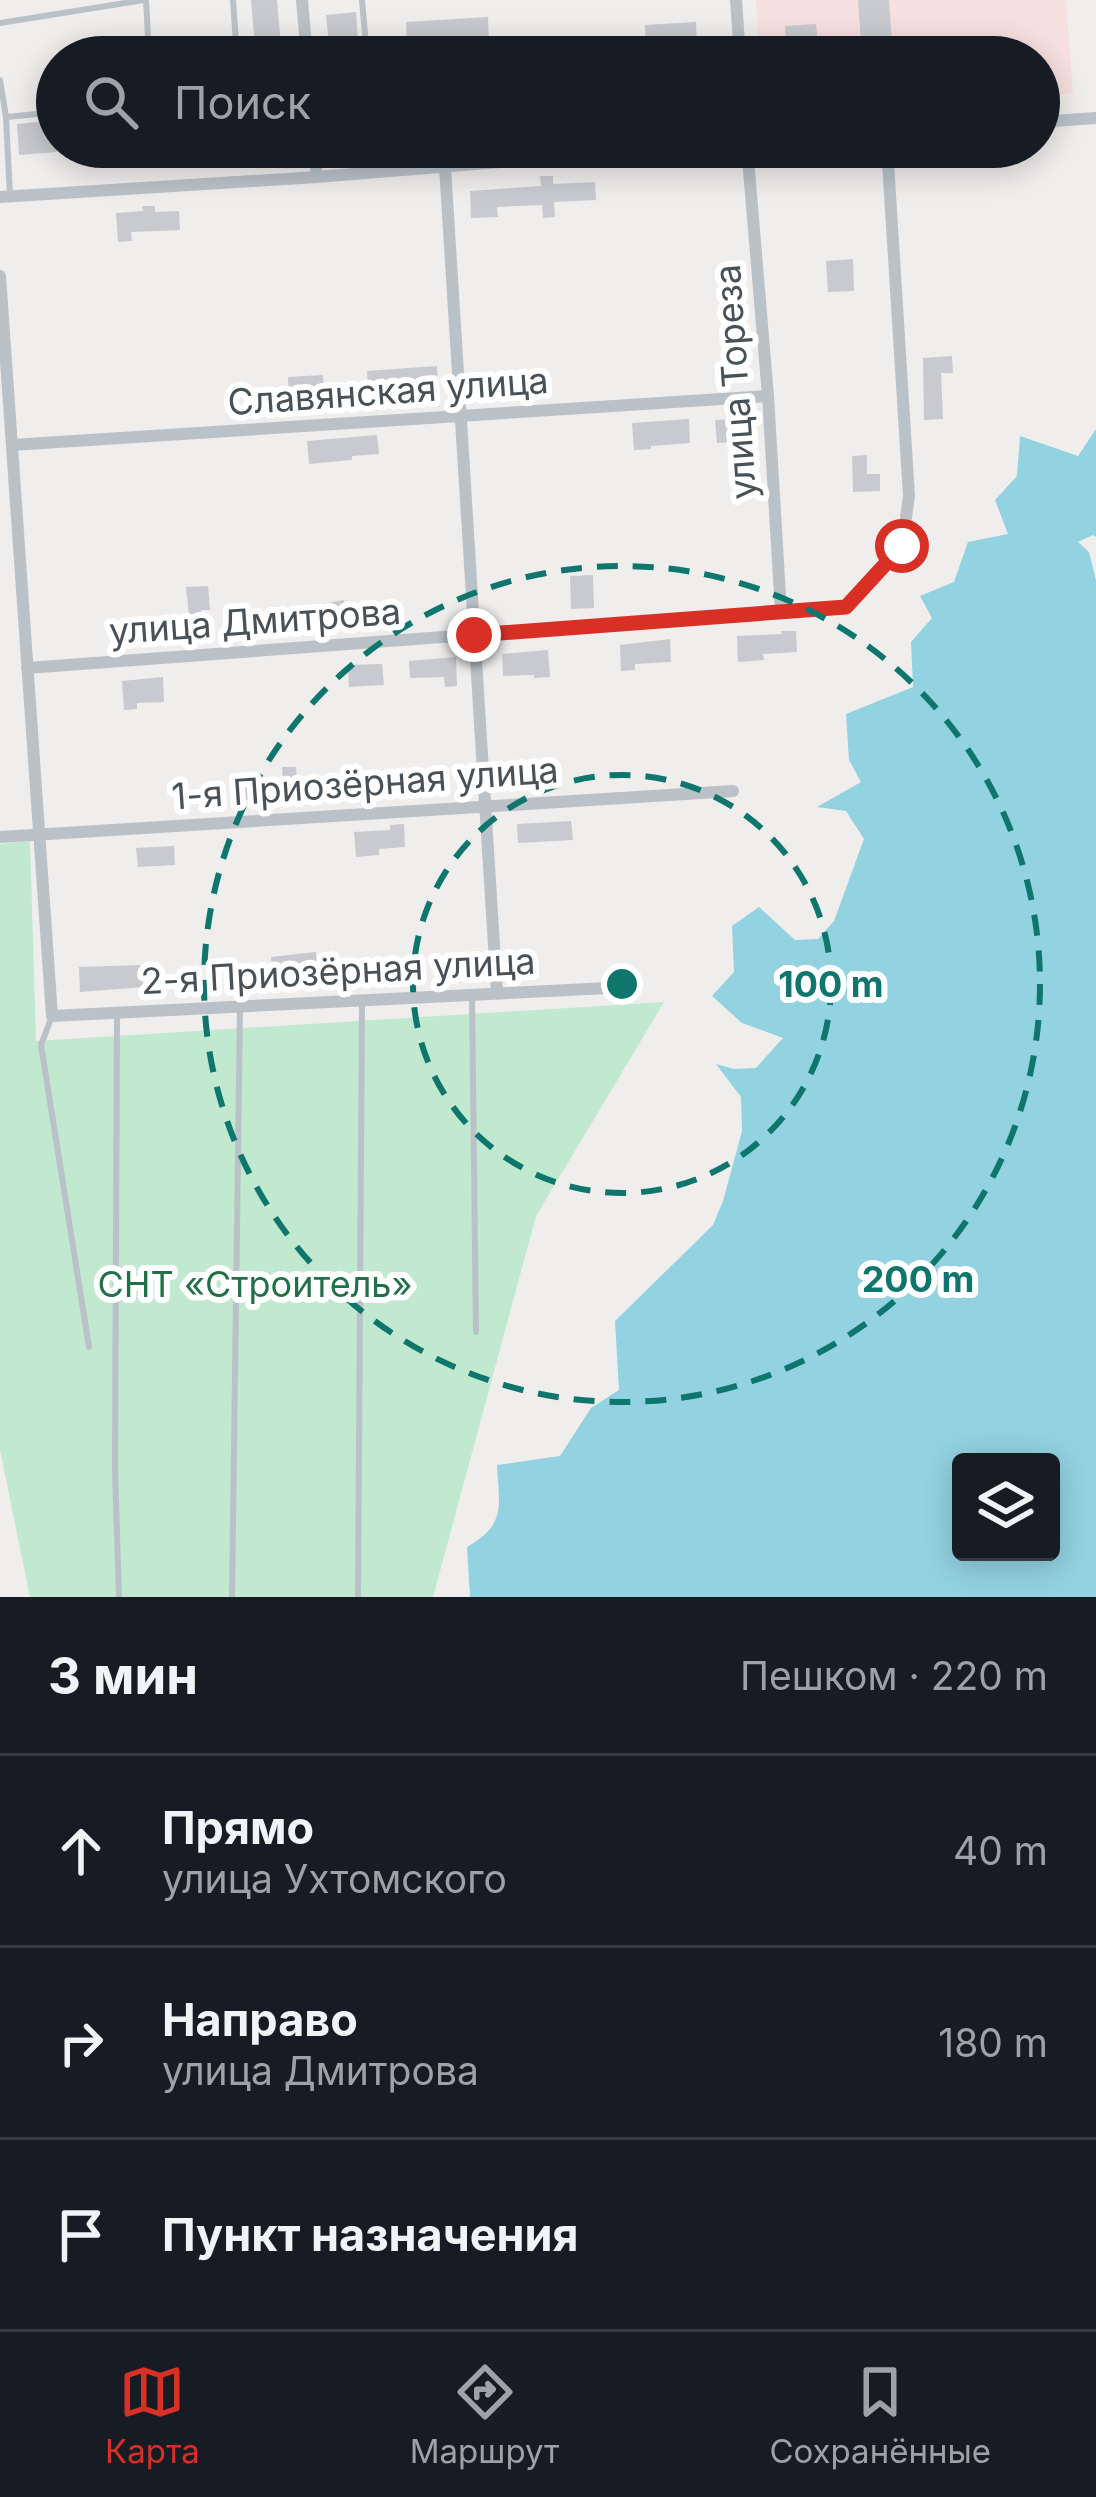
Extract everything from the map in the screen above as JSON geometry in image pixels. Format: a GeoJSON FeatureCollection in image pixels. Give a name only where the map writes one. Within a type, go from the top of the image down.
{"type":"FeatureCollection","features":[{"type":"Feature","properties":{"kind":"street"},"geometry":{"type":"LineString","coordinates":[[302,0],[305,36]]}},
{"type":"Feature","properties":{"kind":"street"},"geometry":{"type":"LineString","coordinates":[[736,0],[739,36]]}},
{"type":"Feature","properties":{"kind":"street"},"geometry":{"type":"LineString","coordinates":[[1060,121],[1096,118]]}},
{"type":"Feature","properties":{"kind":"street"},"geometry":{"type":"LineString","coordinates":[[316,168],[317,177]]}},
{"type":"Feature","properties":{"kind":"street"},"geometry":{"type":"LineString","coordinates":[[5,197],[432,168]]}},
{"type":"Feature","properties":{"kind":"street"},"geometry":{"type":"LineString","coordinates":[[445,168],[497,994]]}},
{"type":"Feature","properties":{"kind":"street","name":"улица Тореза"},"geometry":{"type":"LineString","coordinates":[[749,168],[781,612]]}},
{"type":"Feature","properties":{"kind":"street","name":"улица Дмитрова"},"geometry":{"type":"LineString","coordinates":[[27,668],[846,607],[902,546],[909,496],[888,168]]}},
{"type":"Feature","properties":{"kind":"street"},"geometry":{"type":"LineString","coordinates":[[0,276],[52,1016]]}},
{"type":"Feature","properties":{"kind":"street","name":"Славянская улица"},"geometry":{"type":"LineString","coordinates":[[12,445],[768,396]]}},
{"type":"Feature","properties":{"kind":"street","name":"1-я Приозёрная улица"},"geometry":{"type":"LineString","coordinates":[[0,837],[733,791]]}},
{"type":"Feature","properties":{"kind":"street","name":"2-я Приозёрная улица"},"geometry":{"type":"LineString","coordinates":[[52,1016],[628,987]]}},
{"type":"Feature","properties":{"kind":"lane"},"geometry":{"type":"LineString","coordinates":[[0,23],[145,0],[148,36]]}},
{"type":"Feature","properties":{"kind":"lane"},"geometry":{"type":"LineString","coordinates":[[233,0],[236,36]]}},
{"type":"Feature","properties":{"kind":"lane"},"geometry":{"type":"LineString","coordinates":[[362,0],[365,36]]}},
{"type":"Feature","properties":{"kind":"lane"},"geometry":{"type":"LineString","coordinates":[[0,80],[6,117],[5,197]]}},
{"type":"Feature","properties":{"kind":"lane"},"geometry":{"type":"LineString","coordinates":[[6,117],[36,114]]}},
{"type":"Feature","properties":{"kind":"lane"},"geometry":{"type":"LineString","coordinates":[[472,995],[476,1332]]}},
{"type":"Feature","properties":{"kind":"lane"},"geometry":{"type":"LineString","coordinates":[[358,1597],[362,1000]]}},
{"type":"Feature","properties":{"kind":"lane"},"geometry":{"type":"LineString","coordinates":[[232,1597],[240,1006]]}},
{"type":"Feature","properties":{"kind":"lane"},"geometry":{"type":"LineString","coordinates":[[117,1013],[119,1597]]}},
{"type":"Feature","properties":{"kind":"lane"},"geometry":{"type":"LineString","coordinates":[[52,1016],[40,1045],[88,1347]]}},
{"type":"Feature","properties":{"kind":"shaded area"},"geometry":{"type":"Polygon","coordinates":[[[756,0],[1066,0],[1073,93],[1060,94],[1060,36],[759,36],[756,0]]]}},
{"type":"Feature","properties":{"kind":"green space","name":"СНТ «Строитель»"},"geometry":{"type":"Polygon","coordinates":[[[30,841],[36,1041],[664,1002],[536,1216],[433,1597],[30,1597],[0,1450],[0,844],[30,841]]]}},
{"type":"Feature","properties":{"kind":"water"},"geometry":{"type":"Polygon","coordinates":[[[1096,429],[1096,537],[1078,542],[1089,552],[1096,580],[1096,1597],[470,1597],[467,1547],[495,1522],[497,1465],[560,1456],[591,1408],[619,1390],[615,1321],[713,1225],[742,1131],[741,1097],[716,1064],[756,1068],[783,1038],[742,1023],[712,996],[734,972],[732,926],[759,907],[795,940],[818,939],[834,921],[864,839],[846,811],[817,807],[861,782],[849,760],[846,714],[913,687],[911,642],[932,618],[920,596],[954,582],[968,542],[1008,534],[995,500],[1017,476],[1020,436],[1078,456],[1096,429]]]}},
{"type":"Feature","properties":{"kind":"building"},"geometry":{"type":"Polygon","coordinates":[[[251,0],[277,0],[280,36],[254,36],[251,0]]]}},
{"type":"Feature","properties":{"kind":"building"},"geometry":{"type":"Polygon","coordinates":[[[858,0],[889,0],[892,36],[861,36],[858,0]]]}},
{"type":"Feature","properties":{"kind":"building"},"geometry":{"type":"Polygon","coordinates":[[[356,12],[358,36],[328,36],[326,15],[356,12]]]}},
{"type":"Feature","properties":{"kind":"building"},"geometry":{"type":"Polygon","coordinates":[[[488,17],[489,36],[406,36],[406,22],[488,17]]]}},
{"type":"Feature","properties":{"kind":"building"},"geometry":{"type":"Polygon","coordinates":[[[696,22],[697,36],[645,36],[645,25],[696,22]]]}},
{"type":"Feature","properties":{"kind":"building"},"geometry":{"type":"Polygon","coordinates":[[[816,24],[817,36],[786,36],[785,26],[816,24]]]}},
{"type":"Feature","properties":{"kind":"building"},"geometry":{"type":"Polygon","coordinates":[[[36,122],[36,154],[19,155],[17,124],[36,122]]]}},
{"type":"Feature","properties":{"kind":"building"},"geometry":{"type":"Polygon","coordinates":[[[540,176],[553,176],[553,184],[595,182],[596,200],[554,202],[555,217],[543,218],[542,205],[497,207],[498,217],[471,218],[470,191],[541,186],[540,176]]]}},
{"type":"Feature","properties":{"kind":"building"},"geometry":{"type":"Polygon","coordinates":[[[142,206],[155,206],[155,212],[179,211],[180,230],[131,232],[132,241],[118,242],[116,213],[143,211],[142,206]]]}},
{"type":"Feature","properties":{"kind":"building"},"geometry":{"type":"Polygon","coordinates":[[[853,259],[854,291],[828,292],[826,261],[853,259]]]}},
{"type":"Feature","properties":{"kind":"building"},"geometry":{"type":"Polygon","coordinates":[[[952,356],[953,373],[941,373],[943,419],[924,420],[923,358],[952,356]]]}},
{"type":"Feature","properties":{"kind":"building"},"geometry":{"type":"Polygon","coordinates":[[[437,366],[438,391],[368,393],[367,371],[437,366]]]}},
{"type":"Feature","properties":{"kind":"building"},"geometry":{"type":"Polygon","coordinates":[[[323,375],[324,397],[289,399],[288,377],[323,375]]]}},
{"type":"Feature","properties":{"kind":"building"},"geometry":{"type":"Polygon","coordinates":[[[689,419],[690,443],[634,450],[632,423],[689,419]]]}},
{"type":"Feature","properties":{"kind":"building"},"geometry":{"type":"Polygon","coordinates":[[[735,419],[736,427],[754,426],[755,446],[717,443],[715,420],[735,419]]]}},
{"type":"Feature","properties":{"kind":"building"},"geometry":{"type":"Polygon","coordinates":[[[377,435],[379,454],[309,464],[307,441],[377,435]]]}},
{"type":"Feature","properties":{"kind":"building"},"geometry":{"type":"Polygon","coordinates":[[[867,455],[867,474],[880,474],[880,491],[853,492],[852,456],[867,455]]]}},
{"type":"Feature","properties":{"kind":"building"},"geometry":{"type":"Polygon","coordinates":[[[593,575],[594,608],[571,609],[570,576],[593,575]]]}},
{"type":"Feature","properties":{"kind":"building"},"geometry":{"type":"Polygon","coordinates":[[[208,586],[210,610],[201,610],[202,635],[191,635],[186,587],[208,586]]]}},
{"type":"Feature","properties":{"kind":"building"},"geometry":{"type":"Polygon","coordinates":[[[344,600],[346,626],[312,631],[310,606],[344,600]]]}},
{"type":"Feature","properties":{"kind":"building"},"geometry":{"type":"Polygon","coordinates":[[[796,631],[797,652],[763,654],[764,660],[738,662],[737,636],[796,631]]]}},
{"type":"Feature","properties":{"kind":"building"},"geometry":{"type":"Polygon","coordinates":[[[670,639],[671,662],[635,664],[635,670],[621,671],[620,645],[670,639]]]}},
{"type":"Feature","properties":{"kind":"building"},"geometry":{"type":"Polygon","coordinates":[[[548,650],[550,677],[503,676],[502,654],[548,650]]]}},
{"type":"Feature","properties":{"kind":"building"},"geometry":{"type":"Polygon","coordinates":[[[456,657],[457,686],[445,687],[444,677],[410,678],[409,661],[456,657]]]}},
{"type":"Feature","properties":{"kind":"building"},"geometry":{"type":"Polygon","coordinates":[[[382,664],[384,685],[349,687],[348,665],[382,664]]]}},
{"type":"Feature","properties":{"kind":"building"},"geometry":{"type":"Polygon","coordinates":[[[163,677],[164,702],[137,703],[137,709],[124,710],[122,681],[163,677]]]}},
{"type":"Feature","properties":{"kind":"building"},"geometry":{"type":"Polygon","coordinates":[[[282,767],[296,767],[298,796],[276,798],[276,806],[263,807],[262,799],[234,801],[232,776],[250,775],[251,783],[283,781],[282,767]]]}},
{"type":"Feature","properties":{"kind":"building"},"geometry":{"type":"Polygon","coordinates":[[[571,821],[573,840],[518,843],[517,824],[571,821]]]}},
{"type":"Feature","properties":{"kind":"building"},"geometry":{"type":"Polygon","coordinates":[[[404,824],[405,847],[356,857],[354,832],[390,830],[390,825],[404,824]]]}},
{"type":"Feature","properties":{"kind":"building"},"geometry":{"type":"Polygon","coordinates":[[[174,846],[175,865],[138,867],[136,848],[174,846]]]}},
{"type":"Feature","properties":{"kind":"building"},"geometry":{"type":"Polygon","coordinates":[[[316,952],[317,975],[273,980],[271,957],[316,952]]]}},
{"type":"Feature","properties":{"kind":"building"},"geometry":{"type":"Polygon","coordinates":[[[143,965],[144,987],[80,992],[79,967],[143,965]]]}},
{"type":"Feature","properties":{"kind":"route"},"geometry":{"type":"LineString","coordinates":[[474,635],[846,607],[902,546]]}}]}
